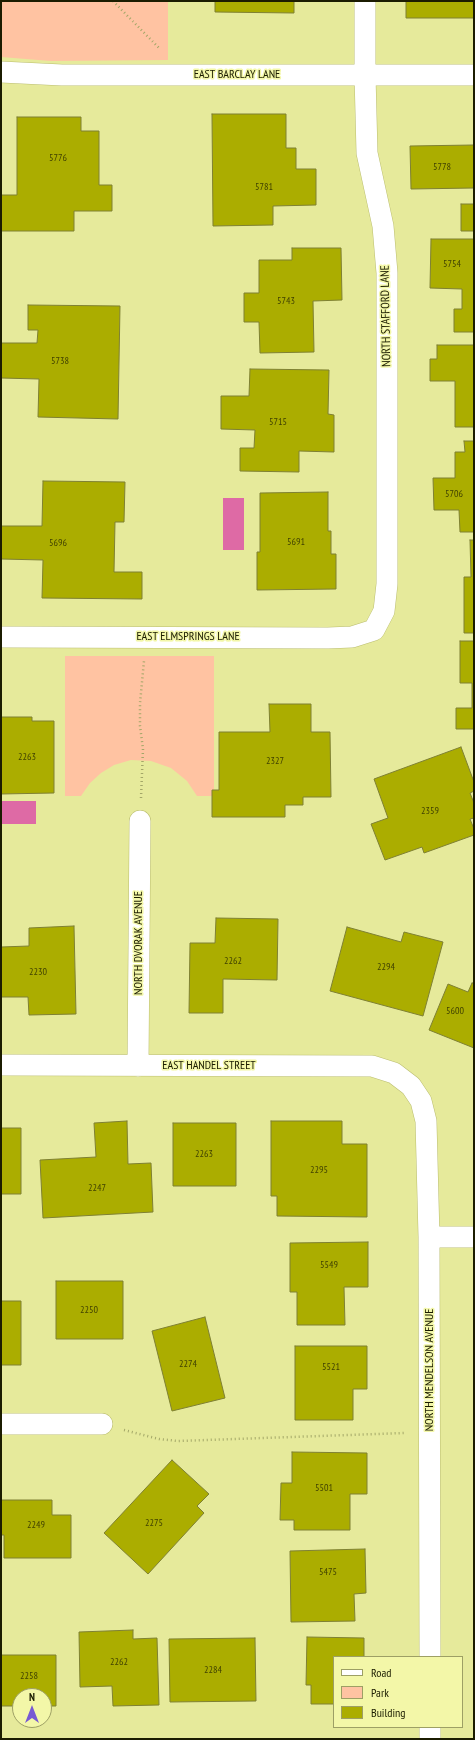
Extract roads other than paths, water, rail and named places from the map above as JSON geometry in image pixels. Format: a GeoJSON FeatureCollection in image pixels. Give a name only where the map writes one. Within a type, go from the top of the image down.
{"type":"FeatureCollection","features":[{"type":"Feature","properties":{"kind":"street","name":"NORTH STAFFORD LANE"},"geometry":{"type":"LineString","coordinates":[[364,1],[364,75],[367,153],[383,226],[387,274],[388,584],[384,611],[374,630]]}},
{"type":"Feature","properties":{"kind":"street","name":"EAST BARCLAY LANE"},"geometry":{"type":"LineString","coordinates":[[1,72],[62,75],[474,75]]}},
{"type":"Feature","properties":{"kind":"street","name":"EAST ELMSPRINGS LANE"},"geometry":{"type":"LineString","coordinates":[[1,637],[328,638],[352,637],[374,630]]}},
{"type":"Feature","properties":{"kind":"street","name":"NORTH DVORAK AVENUE"},"geometry":{"type":"LineString","coordinates":[[138,1066],[140,821]]}},
{"type":"Feature","properties":{"kind":"street","name":"EAST HANDEL STREET"},"geometry":{"type":"LineString","coordinates":[[1,1065],[372,1066],[394,1073],[411,1086]]}},
{"type":"Feature","properties":{"kind":"street","name":"NORTH MENDELSON AVENUE"},"geometry":{"type":"LineString","coordinates":[[411,1086],[421,1102],[426,1121],[429,1237],[430,1656]]}},
{"type":"Feature","properties":{"kind":"street"},"geometry":{"type":"LineString","coordinates":[[429,1237],[474,1237]]}},
{"type":"Feature","properties":{"kind":"street"},"geometry":{"type":"LineString","coordinates":[[1,1424],[102,1424]]}},
{"type":"Feature","properties":{"kind":"street"},"geometry":{"type":"LineString","coordinates":[[430,1728],[430,1739]]}}]}
